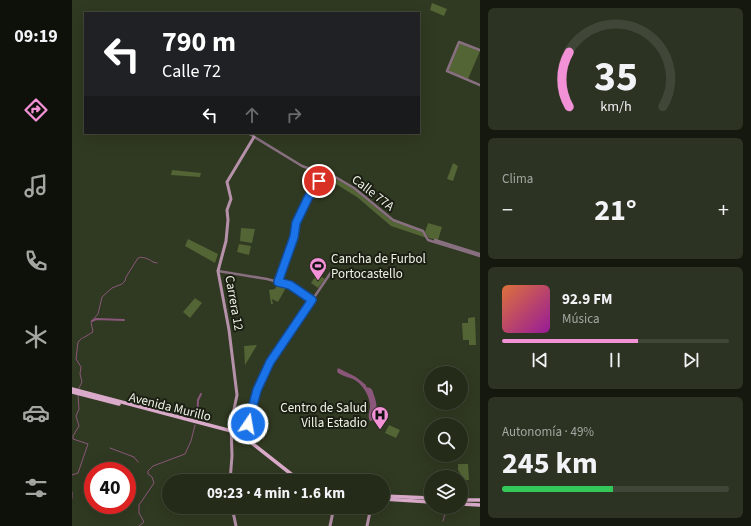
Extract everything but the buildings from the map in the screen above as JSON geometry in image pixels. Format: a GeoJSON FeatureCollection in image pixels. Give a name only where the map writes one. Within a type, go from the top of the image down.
{"type":"FeatureCollection","features":[{"type":"Feature","properties":{"kind":"main road","name":"Carrera 12"},"geometry":{"type":"LineString","coordinates":[[231,474],[232,456],[231,422],[237,395],[229,330],[218,271],[226,241],[228,220],[227,210],[231,199],[227,182],[254,137]]}},
{"type":"Feature","properties":{"kind":"main road","name":"Avenida Murillo"},"geometry":{"type":"LineString","coordinates":[[72,390],[231,431],[245,437],[288,474]]}},
{"type":"Feature","properties":{"kind":"main road","name":"Avenida Murillo"},"geometry":{"type":"LineString","coordinates":[[231,431],[239,435],[291,474]]}},
{"type":"Feature","properties":{"kind":"main road"},"geometry":{"type":"LineString","coordinates":[[390,496],[424,498]]}},
{"type":"Feature","properties":{"kind":"main road"},"geometry":{"type":"LineString","coordinates":[[390,499],[424,502]]}},
{"type":"Feature","properties":{"kind":"main road"},"geometry":{"type":"LineString","coordinates":[[468,500],[480,500]]}},
{"type":"Feature","properties":{"kind":"main road"},"geometry":{"type":"LineString","coordinates":[[468,504],[480,505]]}},
{"type":"Feature","properties":{"kind":"main road"},"geometry":{"type":"LineString","coordinates":[[233,514],[236,526]]}},
{"type":"Feature","properties":{"kind":"main road"},"geometry":{"type":"LineString","coordinates":[[330,526],[333,514]]}},
{"type":"Feature","properties":{"kind":"main road"},"geometry":{"type":"LineString","coordinates":[[366,526],[369,514]]}},
{"type":"Feature","properties":{"kind":"street"},"geometry":{"type":"LineString","coordinates":[[480,50],[459,42],[447,71],[480,84]]}},
{"type":"Feature","properties":{"kind":"street"},"geometry":{"type":"LineString","coordinates":[[250,134],[302,166],[316,171],[323,178]]}},
{"type":"Feature","properties":{"kind":"street"},"geometry":{"type":"LineString","coordinates":[[278,282],[294,237],[296,223],[308,198],[319,181],[328,176],[329,171],[327,168],[322,167],[319,170],[319,181]]}},
{"type":"Feature","properties":{"kind":"street","name":"Calle 77A"},"geometry":{"type":"LineString","coordinates":[[329,171],[332,175],[354,188],[393,220],[423,231],[428,239],[480,255]]}},
{"type":"Feature","properties":{"kind":"street"},"geometry":{"type":"LineString","coordinates":[[245,437],[253,402],[270,362],[334,268]]}},
{"type":"Feature","properties":{"kind":"street"},"geometry":{"type":"LineString","coordinates":[[218,271],[267,278],[290,285],[312,300]]}},
{"type":"Feature","properties":{"kind":"green space"},"geometry":{"type":"Polygon","coordinates":[[[432,3],[447,9],[444,16],[430,10],[432,3]]]}},
{"type":"Feature","properties":{"kind":"green space"},"geometry":{"type":"Polygon","coordinates":[[[460,42],[480,51],[468,79],[448,70],[460,42]]]}},
{"type":"Feature","properties":{"kind":"green space"},"geometry":{"type":"Polygon","coordinates":[[[453,163],[458,166],[453,181],[447,179],[453,163]]]}},
{"type":"Feature","properties":{"kind":"green space"},"geometry":{"type":"Polygon","coordinates":[[[172,170],[201,173],[200,177],[171,175],[172,170]]]}},
{"type":"Feature","properties":{"kind":"green space"},"geometry":{"type":"Polygon","coordinates":[[[330,175],[352,188],[392,221],[422,231],[427,238],[391,226],[357,197],[326,178],[330,175]]]}},
{"type":"Feature","properties":{"kind":"green space"},"geometry":{"type":"Polygon","coordinates":[[[314,191],[312,200],[299,227],[297,237],[287,259],[304,206],[314,191]]]}},
{"type":"Feature","properties":{"kind":"green space"},"geometry":{"type":"Polygon","coordinates":[[[428,223],[442,227],[438,240],[429,238],[425,232],[428,223]]]}},
{"type":"Feature","properties":{"kind":"green space"},"geometry":{"type":"Polygon","coordinates":[[[241,228],[255,229],[252,243],[240,241],[241,228]]]}},
{"type":"Feature","properties":{"kind":"green space"},"geometry":{"type":"Polygon","coordinates":[[[188,239],[218,254],[215,263],[185,246],[188,239]]]}},
{"type":"Feature","properties":{"kind":"green space"},"geometry":{"type":"Polygon","coordinates":[[[239,244],[251,246],[249,255],[237,252],[239,244]]]}},
{"type":"Feature","properties":{"kind":"green space","name":"Cancha de Furbol Portocastello"},"geometry":{"type":"Polygon","coordinates":[[[317,274],[325,279],[318,288],[311,283],[317,274]]]}},
{"type":"Feature","properties":{"kind":"green space"},"geometry":{"type":"Polygon","coordinates":[[[278,284],[287,286],[278,302],[272,299],[273,304],[271,304],[269,290],[275,289],[278,284]]]}},
{"type":"Feature","properties":{"kind":"green space"},"geometry":{"type":"Polygon","coordinates":[[[195,298],[202,303],[190,318],[183,312],[195,298]]]}},
{"type":"Feature","properties":{"kind":"green space"},"geometry":{"type":"Polygon","coordinates":[[[475,317],[476,345],[469,345],[469,340],[463,340],[462,323],[468,323],[468,318],[475,317]]]}},
{"type":"Feature","properties":{"kind":"green space"},"geometry":{"type":"Polygon","coordinates":[[[257,345],[245,365],[244,346],[257,345]]]}},
{"type":"Feature","properties":{"kind":"green space"},"geometry":{"type":"Polygon","coordinates":[[[389,425],[400,430],[396,438],[385,433],[389,425]]]}},
{"type":"Feature","properties":{"kind":"green space"},"geometry":{"type":"Polygon","coordinates":[[[458,464],[468,464],[469,480],[468,470],[458,470],[458,464]]]}},
{"type":"Feature","properties":{"kind":"shaded area"},"geometry":{"type":"Polygon","coordinates":[[[338,368],[356,377],[366,385],[366,387],[372,390],[377,408],[374,420],[370,421],[369,419],[370,402],[365,390],[353,379],[338,373],[338,368]]]}},
{"type":"Feature","properties":{"kind":"waterway"},"geometry":{"type":"LineString","coordinates":[[83,338],[93,332],[91,322],[98,314],[102,297],[112,288],[122,284],[125,281],[138,258],[146,258],[157,263]]}},
{"type":"Feature","properties":{"kind":"waterway"},"geometry":{"type":"LineString","coordinates":[[92,321],[96,319],[124,320]]}},
{"type":"Feature","properties":{"kind":"waterway"},"geometry":{"type":"LineString","coordinates":[[78,390],[82,382],[80,374],[81,367],[76,359],[78,342],[82,338]]}},
{"type":"Feature","properties":{"kind":"waterway"},"geometry":{"type":"LineString","coordinates":[[197,419],[198,400],[201,394]]}},
{"type":"Feature","properties":{"kind":"waterway"},"geometry":{"type":"LineString","coordinates":[[72,475],[78,473],[88,444],[73,439],[73,436],[79,426],[76,416],[79,409],[78,395]]}},
{"type":"Feature","properties":{"kind":"waterway"},"geometry":{"type":"LineString","coordinates":[[139,526],[144,522],[139,513],[139,505],[154,483],[152,477],[148,474],[148,471],[153,466],[185,454],[191,441],[195,425]]}},
{"type":"Feature","properties":{"kind":"waterway"},"geometry":{"type":"LineString","coordinates":[[110,448],[134,457],[138,462]]}},
{"type":"Feature","properties":{"kind":"waterway"},"geometry":{"type":"LineString","coordinates":[[72,492],[72,498]]}},
{"type":"Feature","properties":{"kind":"waterway"},"geometry":{"type":"LineString","coordinates":[[443,521],[445,514]]}},
{"type":"Feature","properties":{"kind":"place","name":"Cancha de Furbol Portocastello"},"geometry":{"type":"Point","coordinates":[318,281]}},
{"type":"Feature","properties":{"kind":"place","name":"Centro de Salud Villa Estadio"},"geometry":{"type":"Point","coordinates":[380,430]}},
{"type":"Feature","properties":{"kind":"route"},"geometry":{"type":"LineString","coordinates":[[248,424],[257,390],[274,354],[312,300],[290,285],[278,282],[285,258],[294,237],[296,223],[310,194],[319,181]]}}]}
